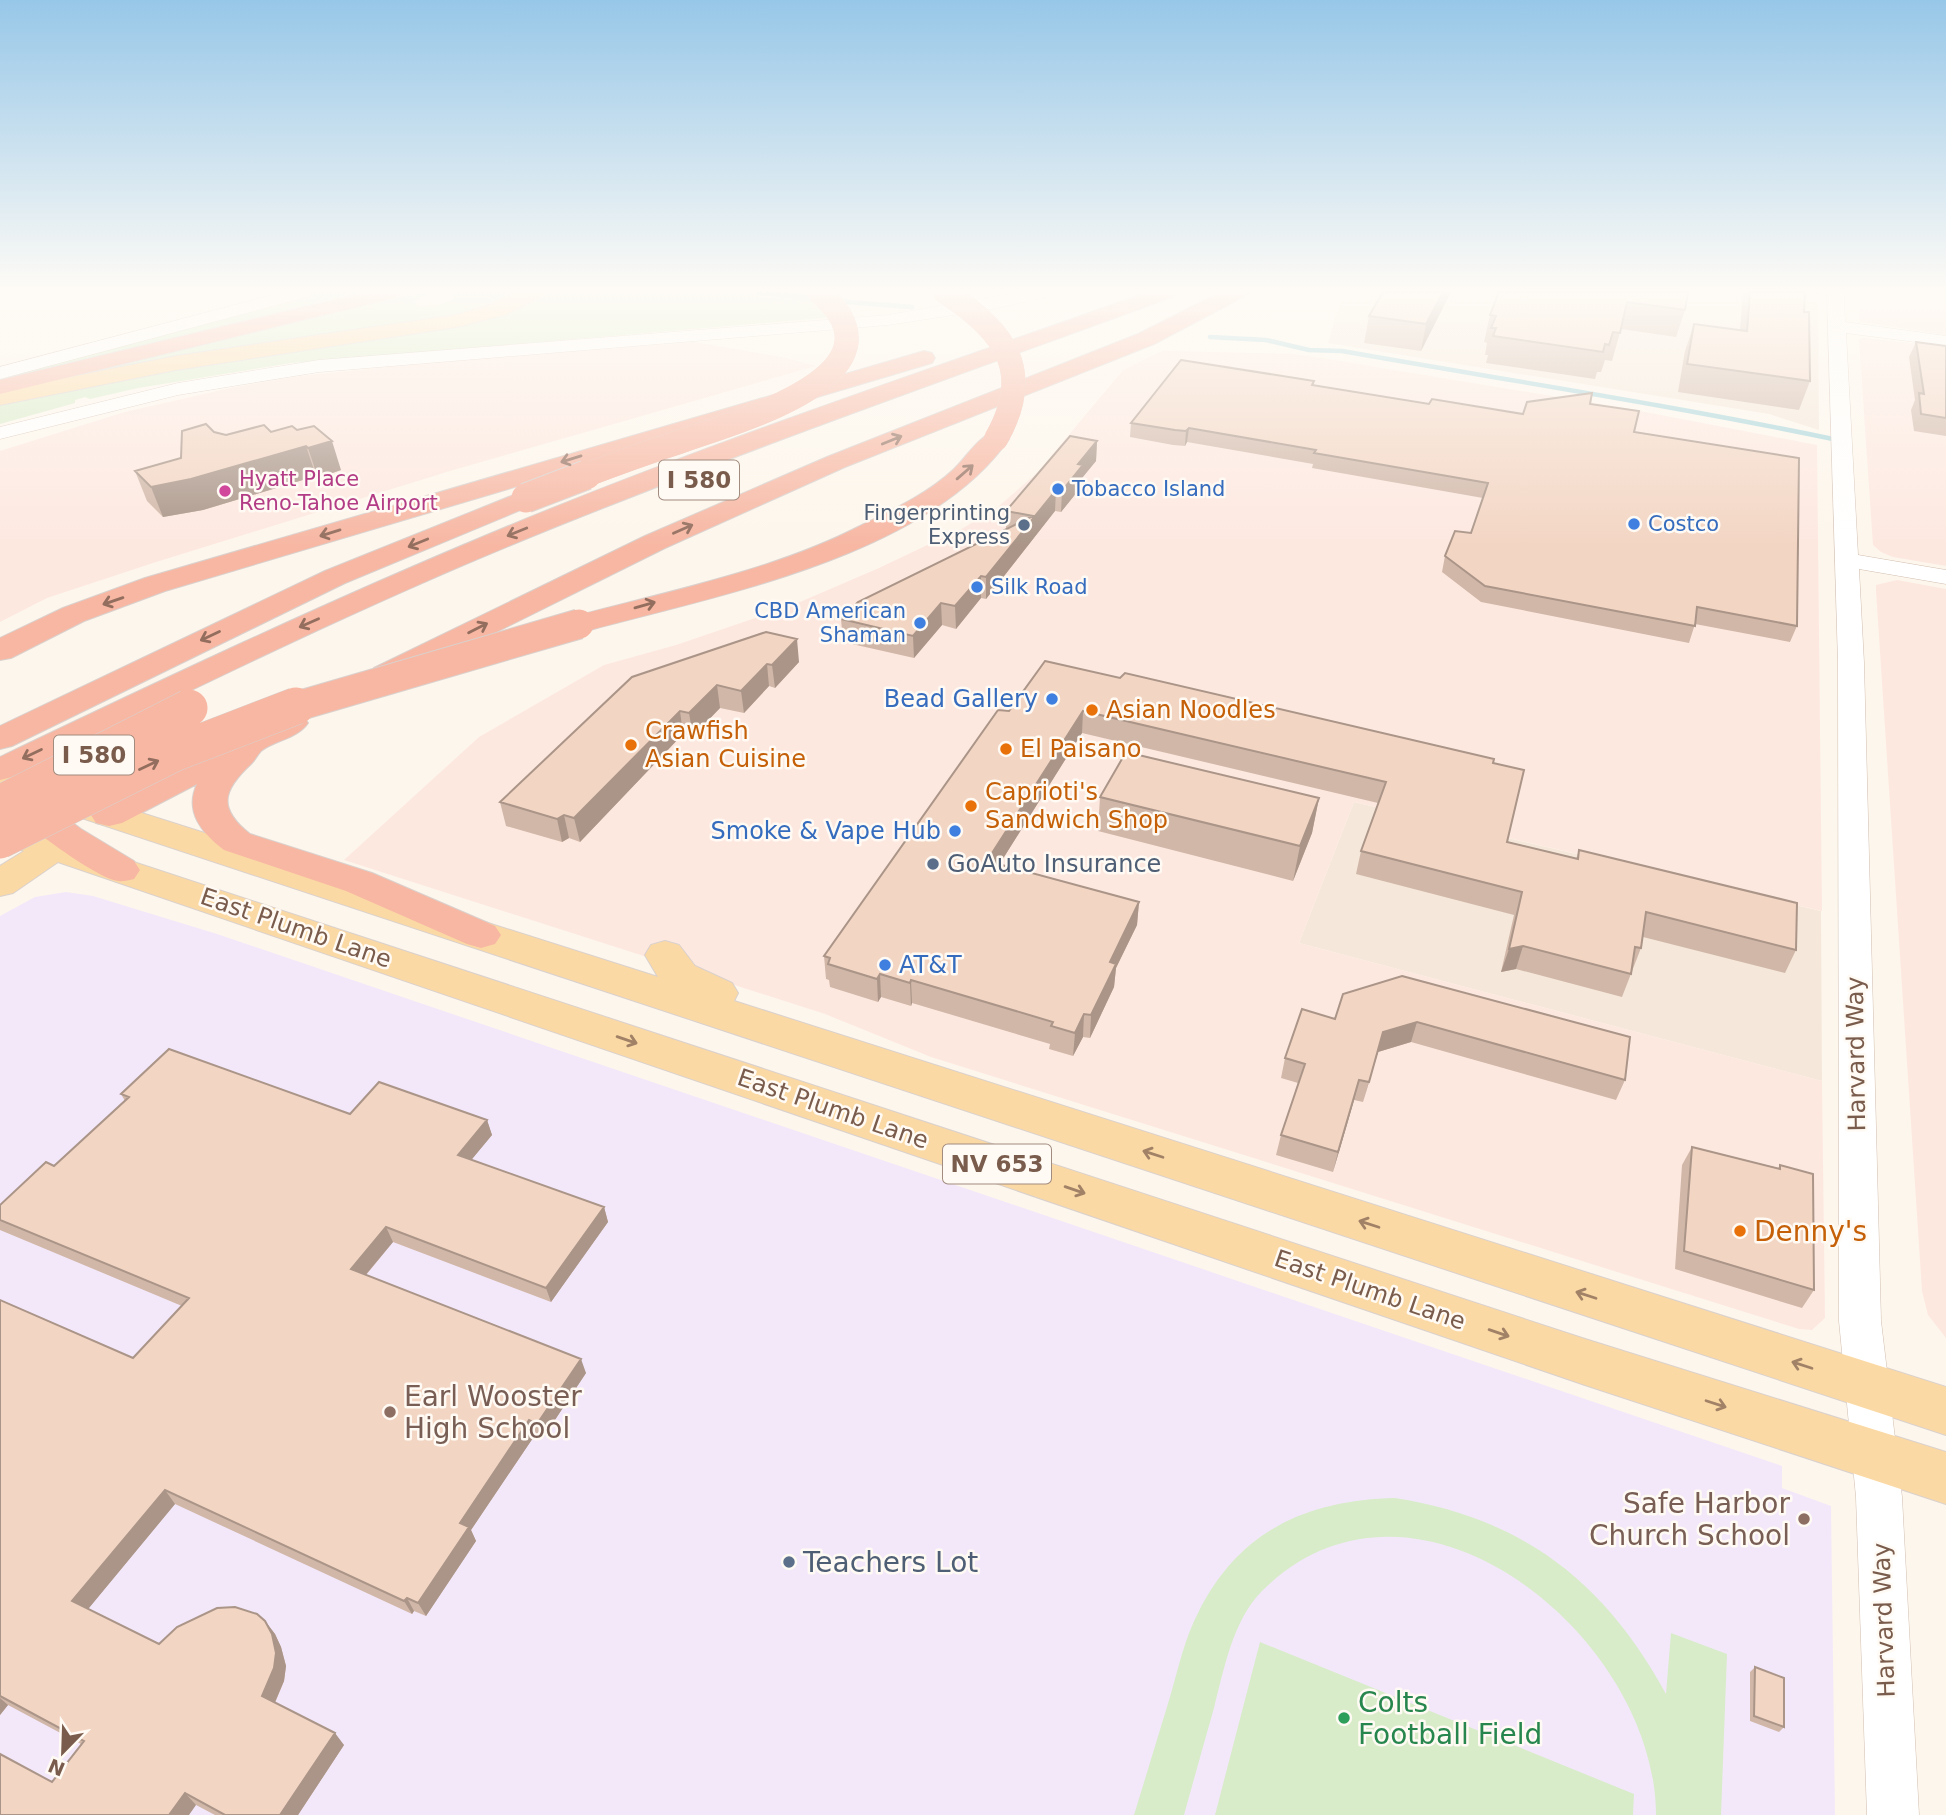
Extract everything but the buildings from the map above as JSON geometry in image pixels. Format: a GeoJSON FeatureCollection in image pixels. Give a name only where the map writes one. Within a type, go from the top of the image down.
{"type":"FeatureCollection","features":[{"type":"Feature","properties":{"kind":"highway"},"geometry":{"type":"LineString","coordinates":[[0,387],[43,377]]}},
{"type":"Feature","properties":{"kind":"highway"},"geometry":{"type":"LineString","coordinates":[[0,739],[335,577],[526,498],[746,418],[787,401],[824,377]]}},
{"type":"Feature","properties":{"kind":"highway"},"geometry":{"type":"LineString","coordinates":[[0,651],[55,622],[111,601],[542,468],[858,377]]}},
{"type":"Feature","properties":{"kind":"highway","name":"I 580"},"geometry":{"type":"LineString","coordinates":[[0,770],[160,692],[368,596],[558,516],[935,377]]}},
{"type":"Feature","properties":{"kind":"highway","name":"I 580"},"geometry":{"type":"LineString","coordinates":[[262,671],[423,594],[657,496],[989,377]]}},
{"type":"Feature","properties":{"kind":"highway"},"geometry":{"type":"LineString","coordinates":[[0,840],[82,796],[233,728],[291,707],[786,565],[882,527],[928,501],[961,476],[996,439],[1009,418],[1014,402],[1015,377]]}},
{"type":"Feature","properties":{"kind":"highway"},"geometry":{"type":"LineString","coordinates":[[105,817],[655,542],[836,462],[1051,377]]}},
{"type":"Feature","properties":{"kind":"highway","name":"I 580"},"geometry":{"type":"LineString","coordinates":[[5,806],[201,702]]}},
{"type":"Feature","properties":{"kind":"highway"},"geometry":{"type":"LineString","coordinates":[[286,725],[223,769],[213,784],[209,799],[209,813],[215,824],[237,842],[359,882],[481,935]]}},
{"type":"Feature","properties":{"kind":"main road"},"geometry":{"type":"LineString","coordinates":[[0,398],[107,377]]}},
{"type":"Feature","properties":{"kind":"main road"},"geometry":{"type":"LineString","coordinates":[[0,779],[105,817]]}},
{"type":"Feature","properties":{"kind":"main road"},"geometry":{"type":"LineString","coordinates":[[5,806],[105,817]]}},
{"type":"Feature","properties":{"kind":"main road","name":"East Plumb Lane"},"geometry":{"type":"LineString","coordinates":[[5,806],[59,843],[121,870],[1585,1362],[1946,1478]]}},
{"type":"Feature","properties":{"kind":"main road"},"geometry":{"type":"LineString","coordinates":[[0,884],[59,843],[105,817]]}},
{"type":"Feature","properties":{"kind":"main road","name":"East Plumb Lane"},"geometry":{"type":"LineString","coordinates":[[105,817],[156,830],[1946,1411]]}},
{"type":"Feature","properties":{"kind":"main road"},"geometry":{"type":"LineString","coordinates":[[167,885],[239,896],[589,1011],[615,1000],[630,986]]}},
{"type":"Feature","properties":{"kind":"main road"},"geometry":{"type":"LineString","coordinates":[[665,955],[671,969],[688,983],[809,1022],[872,1062]]}},
{"type":"Feature","properties":{"kind":"street"},"geometry":{"type":"LineString","coordinates":[[0,433],[178,389],[253,377]]}},
{"type":"Feature","properties":{"kind":"street","name":"Harvard Way"},"geometry":{"type":"LineString","coordinates":[[1839,377],[1851,663],[1860,1321],[1879,1497],[1893,1815]]}},
{"type":"Feature","properties":{"kind":"street"},"geometry":{"type":"LineString","coordinates":[[0,439],[48,422]]}},
{"type":"Feature","properties":{"kind":"street"},"geometry":{"type":"LineString","coordinates":[[1846,560],[1946,578]]}},
{"type":"Feature","properties":{"kind":"shaded area"},"geometry":{"type":"Polygon","coordinates":[[[295,377],[779,377],[453,470],[153,563],[47,598],[0,622],[0,451],[125,412],[230,388],[295,377]]]}},
{"type":"Feature","properties":{"kind":"shaded area"},"geometry":{"type":"Polygon","coordinates":[[[1117,377],[1435,377],[1619,407],[1817,445],[1822,911],[1354,802],[1299,943],[1822,1081],[1825,1318],[1812,1330],[1799,1329],[931,1057],[825,1014],[344,860],[479,737],[604,665],[676,645],[793,605],[879,568],[965,527],[998,507],[1038,472],[1117,377]]]}},
{"type":"Feature","properties":{"kind":"shaded area"},"geometry":{"type":"Polygon","coordinates":[[[1537,377],[1819,377],[1819,430],[1769,414],[1537,377]]]}},
{"type":"Feature","properties":{"kind":"shaded area"},"geometry":{"type":"Polygon","coordinates":[[[1862,377],[1946,377],[1946,566],[1893,557],[1873,545],[1862,377]]]}},
{"type":"Feature","properties":{"kind":"shaded area"},"geometry":{"type":"Polygon","coordinates":[[[1897,580],[1946,589],[1946,1338],[1928,1315],[1922,1291],[1876,591],[1876,585],[1897,580]]]}},
{"type":"Feature","properties":{"kind":"shaded area"},"geometry":{"type":"Polygon","coordinates":[[[1354,802],[1821,911],[1822,1081],[1299,943],[1354,802]]]}},
{"type":"Feature","properties":{"kind":"shaded area"},"geometry":{"type":"Polygon","coordinates":[[[66,892],[93,896],[217,934],[1782,1466],[1782,1488],[1831,1506],[1835,1815],[0,1815],[0,916],[35,897],[66,892]]]}},
{"type":"Feature","properties":{"kind":"green space"},"geometry":{"type":"Polygon","coordinates":[[[0,377],[31,377],[0,384],[0,377]]]}},
{"type":"Feature","properties":{"kind":"green space"},"geometry":{"type":"Polygon","coordinates":[[[64,377],[91,377],[0,392],[64,377]]]}},
{"type":"Feature","properties":{"kind":"green space"},"geometry":{"type":"Polygon","coordinates":[[[135,377],[207,377],[90,399],[85,397],[75,400],[75,403],[0,424],[0,405],[135,377]]]}},
{"type":"Feature","properties":{"kind":"green space"},"geometry":{"type":"Polygon","coordinates":[[[1395,1498],[1483,1521],[1521,1539],[1556,1562],[1587,1588],[1616,1619],[1642,1654],[1666,1694],[1671,1633],[1727,1654],[1721,1815],[1656,1815],[1645,1748],[1616,1684],[1572,1626],[1516,1579],[1454,1548],[1388,1537],[1323,1550],[1262,1591],[1244,1616],[1231,1646],[1184,1815],[1134,1815],[1190,1631],[1216,1583],[1235,1559],[1256,1540],[1306,1513],[1333,1505],[1395,1498]]]}},
{"type":"Feature","properties":{"kind":"green space","name":"Colts Football Field"},"geometry":{"type":"Polygon","coordinates":[[[1260,1642],[1634,1794],[1633,1815],[1215,1815],[1260,1642]]]}},
{"type":"Feature","properties":{"kind":"waterway"},"geometry":{"type":"LineString","coordinates":[[1491,377],[1833,439]]}},
{"type":"Feature","properties":{"kind":"place","name":"Tobacco Island"},"geometry":{"type":"Point","coordinates":[1058,489]}},
{"type":"Feature","properties":{"kind":"place","name":"Hyatt Place Reno-Tahoe Airport"},"geometry":{"type":"Point","coordinates":[225,491]}},
{"type":"Feature","properties":{"kind":"place","name":"Costco"},"geometry":{"type":"Point","coordinates":[1634,524]}},
{"type":"Feature","properties":{"kind":"place","name":"Fingerprinting Express"},"geometry":{"type":"Point","coordinates":[1024,525]}},
{"type":"Feature","properties":{"kind":"place","name":"Silk Road"},"geometry":{"type":"Point","coordinates":[977,587]}},
{"type":"Feature","properties":{"kind":"place","name":"CBD American Shaman"},"geometry":{"type":"Point","coordinates":[920,623]}},
{"type":"Feature","properties":{"kind":"place","name":"Bead Gallery"},"geometry":{"type":"Point","coordinates":[1052,699]}},
{"type":"Feature","properties":{"kind":"place","name":"Asian Noodles"},"geometry":{"type":"Point","coordinates":[1092,710]}},
{"type":"Feature","properties":{"kind":"place","name":"Crawfish Asian Cuisine"},"geometry":{"type":"Point","coordinates":[631,745]}},
{"type":"Feature","properties":{"kind":"place","name":"El Paisano"},"geometry":{"type":"Point","coordinates":[1006,749]}},
{"type":"Feature","properties":{"kind":"place","name":"Caprioti's Sandwich Shop"},"geometry":{"type":"Point","coordinates":[971,806]}},
{"type":"Feature","properties":{"kind":"place","name":"Smoke & Vape Hub"},"geometry":{"type":"Point","coordinates":[955,831]}},
{"type":"Feature","properties":{"kind":"place","name":"GoAuto Insurance"},"geometry":{"type":"Point","coordinates":[933,864]}},
{"type":"Feature","properties":{"kind":"place","name":"AT&T"},"geometry":{"type":"Point","coordinates":[885,965]}},
{"type":"Feature","properties":{"kind":"place","name":"Denny's"},"geometry":{"type":"Point","coordinates":[1740,1231]}},
{"type":"Feature","properties":{"kind":"place","name":"Earl Wooster High School"},"geometry":{"type":"Point","coordinates":[390,1412]}},
{"type":"Feature","properties":{"kind":"place","name":"Safe Harbor Church School"},"geometry":{"type":"Point","coordinates":[1804,1519]}},
{"type":"Feature","properties":{"kind":"place","name":"Teachers Lot"},"geometry":{"type":"Point","coordinates":[789,1562]}},
{"type":"Feature","properties":{"kind":"place","name":"Colts Football Field"},"geometry":{"type":"Point","coordinates":[1344,1718]}}]}
